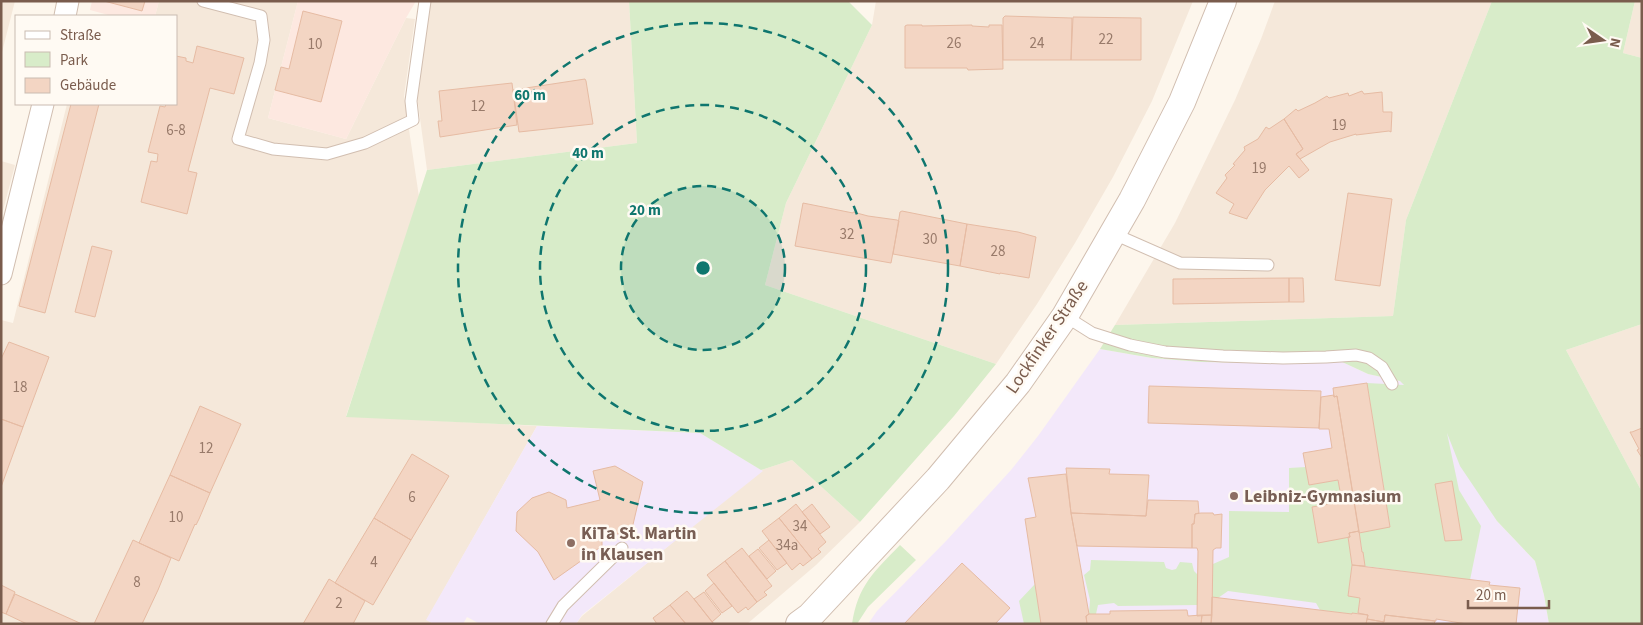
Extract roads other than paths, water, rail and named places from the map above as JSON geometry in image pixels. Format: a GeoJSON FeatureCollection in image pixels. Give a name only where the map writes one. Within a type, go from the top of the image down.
{"type":"FeatureCollection","features":[{"type":"Feature","properties":{"kind":"street"},"geometry":{"type":"LineString","coordinates":[[64,15],[68,1]]}},
{"type":"Feature","properties":{"kind":"street","name":"Lockfinker Straße"},"geometry":{"type":"LineString","coordinates":[[808,621],[938,479],[1018,383],[1065,316],[1114,234],[1182,102],[1223,1]]}},
{"type":"Feature","properties":{"kind":"street"},"geometry":{"type":"LineString","coordinates":[[1,274],[43,105]]}},
{"type":"Feature","properties":{"kind":"lane"},"geometry":{"type":"LineString","coordinates":[[203,1],[261,16],[263,48],[238,139],[273,149],[327,154],[364,144],[413,120],[411,101],[425,1]]}},
{"type":"Feature","properties":{"kind":"lane"},"geometry":{"type":"LineString","coordinates":[[1114,234],[1180,263],[1268,265]]}},
{"type":"Feature","properties":{"kind":"lane"},"geometry":{"type":"LineString","coordinates":[[1065,316],[1092,333],[1130,345],[1165,352],[1282,358],[1356,355],[1369,358],[1382,368],[1392,384]]}},
{"type":"Feature","properties":{"kind":"lane"},"geometry":{"type":"LineString","coordinates":[[552,624],[563,606],[622,548]]}},
{"type":"Feature","properties":{"kind":"place","name":"Leibniz-Gymnasium"},"geometry":{"type":"Point","coordinates":[1234,496]}},
{"type":"Feature","properties":{"kind":"place","name":"KiTa St. Martin in Klausen"},"geometry":{"type":"Point","coordinates":[571,543]}}]}
